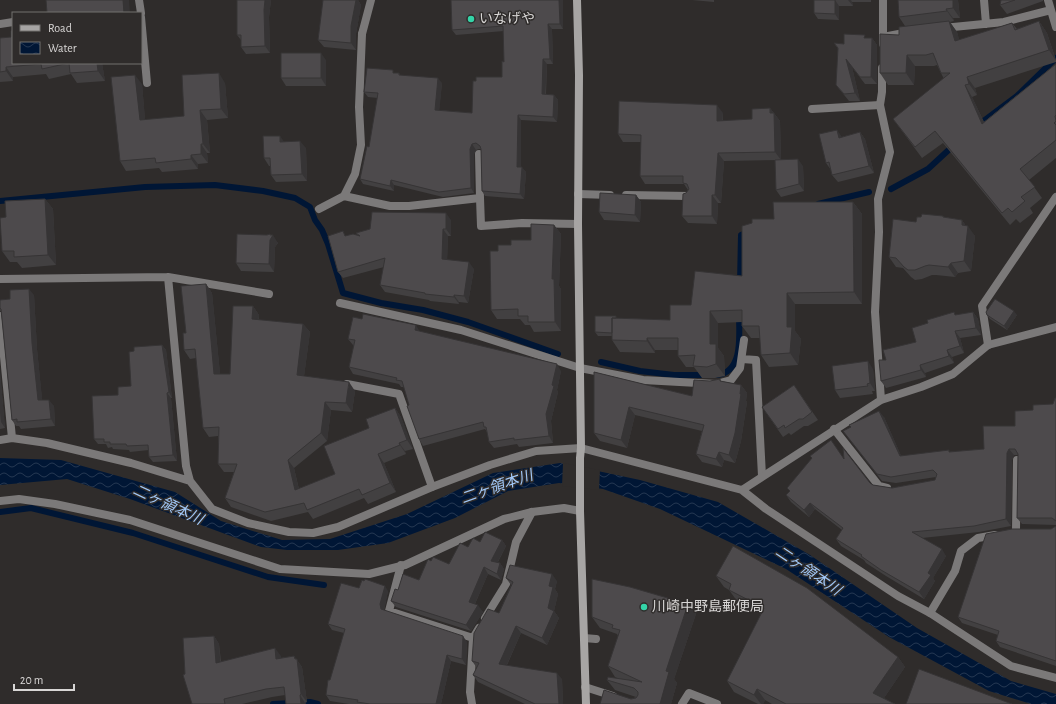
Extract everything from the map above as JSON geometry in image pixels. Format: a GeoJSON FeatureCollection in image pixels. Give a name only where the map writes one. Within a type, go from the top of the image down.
{"type":"FeatureCollection","features":[{"type":"Feature","properties":{"kind":"street"},"geometry":{"type":"LineString","coordinates":[[139,0],[141,12]]}},
{"type":"Feature","properties":{"kind":"street"},"geometry":{"type":"LineString","coordinates":[[319,209],[344,196],[355,174],[361,145],[359,107],[362,34],[372,0]]}},
{"type":"Feature","properties":{"kind":"street"},"geometry":{"type":"LineString","coordinates":[[578,0],[578,224],[581,448],[580,511],[586,704]]}},
{"type":"Feature","properties":{"kind":"street"},"geometry":{"type":"LineString","coordinates":[[881,400],[875,312],[879,232],[878,199],[890,152],[880,105],[882,92],[883,0]]}},
{"type":"Feature","properties":{"kind":"street"},"geometry":{"type":"LineString","coordinates":[[984,0],[986,24]]}},
{"type":"Feature","properties":{"kind":"street"},"geometry":{"type":"LineString","coordinates":[[1048,0],[1056,27]]}},
{"type":"Feature","properties":{"kind":"street"},"geometry":{"type":"LineString","coordinates":[[934,28],[1004,22],[1051,10]]}},
{"type":"Feature","properties":{"kind":"street"},"geometry":{"type":"LineString","coordinates":[[0,24],[12,22]]}},
{"type":"Feature","properties":{"kind":"street"},"geometry":{"type":"LineString","coordinates":[[882,37],[919,30]]}},
{"type":"Feature","properties":{"kind":"street"},"geometry":{"type":"LineString","coordinates":[[142,36],[147,83]]}},
{"type":"Feature","properties":{"kind":"street"},"geometry":{"type":"LineString","coordinates":[[812,109],[880,105]]}},
{"type":"Feature","properties":{"kind":"street"},"geometry":{"type":"LineString","coordinates":[[479,154],[481,226],[522,223],[578,224]]}},
{"type":"Feature","properties":{"kind":"street"},"geometry":{"type":"LineString","coordinates":[[578,194],[689,196]]}},
{"type":"Feature","properties":{"kind":"street"},"geometry":{"type":"LineString","coordinates":[[344,196],[390,206],[409,206],[480,198]]}},
{"type":"Feature","properties":{"kind":"street"},"geometry":{"type":"LineString","coordinates":[[988,345],[982,306],[1056,197]]}},
{"type":"Feature","properties":{"kind":"street"},"geometry":{"type":"LineString","coordinates":[[0,279],[168,277],[269,294]]}},
{"type":"Feature","properties":{"kind":"street"},"geometry":{"type":"LineString","coordinates":[[168,277],[186,466],[190,481],[212,509],[248,524],[289,532],[313,533],[338,528],[432,487],[490,465],[536,451],[581,448],[742,490],[766,509],[898,596],[930,613],[1011,666],[1056,678]]}},
{"type":"Feature","properties":{"kind":"street"},"geometry":{"type":"LineString","coordinates":[[340,303],[461,330],[580,368],[643,380],[684,381],[716,384],[731,380],[740,368],[744,340]]}},
{"type":"Feature","properties":{"kind":"street"},"geometry":{"type":"LineString","coordinates":[[0,316],[12,438]]}},
{"type":"Feature","properties":{"kind":"street"},"geometry":{"type":"LineString","coordinates":[[742,490],[834,429],[881,400],[921,387],[953,374],[988,345],[1056,327]]}},
{"type":"Feature","properties":{"kind":"street"},"geometry":{"type":"LineString","coordinates":[[742,359],[756,360],[762,476]]}},
{"type":"Feature","properties":{"kind":"street"},"geometry":{"type":"LineString","coordinates":[[347,384],[399,394],[432,487]]}},
{"type":"Feature","properties":{"kind":"street"},"geometry":{"type":"LineString","coordinates":[[834,429],[879,486],[896,489]]}},
{"type":"Feature","properties":{"kind":"street"},"geometry":{"type":"LineString","coordinates":[[0,440],[12,438],[47,443],[130,463],[190,481]]}},
{"type":"Feature","properties":{"kind":"street"},"geometry":{"type":"LineString","coordinates":[[930,613],[954,571],[961,551],[978,538],[1013,532],[1017,460]]}},
{"type":"Feature","properties":{"kind":"street"},"geometry":{"type":"LineString","coordinates":[[0,502],[19,499],[55,504],[130,520],[280,569],[369,574],[403,565],[504,519],[532,512],[564,508],[580,511]]}},
{"type":"Feature","properties":{"kind":"street"},"geometry":{"type":"LineString","coordinates":[[472,704],[470,692],[473,638],[506,584],[516,542],[532,512]]}},
{"type":"Feature","properties":{"kind":"street"},"geometry":{"type":"LineString","coordinates":[[403,565],[389,611],[473,638]]}},
{"type":"Feature","properties":{"kind":"street"},"geometry":{"type":"LineString","coordinates":[[584,638],[596,638]]}},
{"type":"Feature","properties":{"kind":"street"},"geometry":{"type":"LineString","coordinates":[[585,687],[618,697]]}},
{"type":"Feature","properties":{"kind":"street"},"geometry":{"type":"LineString","coordinates":[[682,704],[689,693],[717,704]]}},
{"type":"Feature","properties":{"kind":"water","name":"二ヶ領本川"},"geometry":{"type":"Polygon","coordinates":[[[0,458],[61,460],[175,492],[221,521],[282,540],[330,539],[407,514],[493,473],[560,463],[640,480],[718,502],[810,555],[917,628],[1011,681],[1056,694],[1056,704],[1031,704],[989,691],[889,637],[786,569],[660,509],[603,489],[559,483],[508,491],[455,518],[388,543],[338,550],[287,550],[261,547],[130,499],[67,479],[0,485],[0,458]]]}},
{"type":"Feature","properties":{"kind":"pier"},"geometry":{"type":"Polygon","coordinates":[[[563,463],[600,470],[599,490],[562,486],[563,463]]]}},
{"type":"Feature","properties":{"kind":"building"},"geometry":{"type":"Polygon","coordinates":[[[46,0],[123,0],[124,12],[47,12],[46,0]]]}},
{"type":"Feature","properties":{"kind":"building"},"geometry":{"type":"Polygon","coordinates":[[[237,0],[265,0],[265,46],[241,47],[241,35],[237,35],[237,0]]]}},
{"type":"Feature","properties":{"kind":"building"},"geometry":{"type":"Polygon","coordinates":[[[323,0],[356,0],[351,26],[351,43],[318,40],[323,0]]]}},
{"type":"Feature","properties":{"kind":"building"},"geometry":{"type":"Polygon","coordinates":[[[451,0],[559,0],[560,24],[548,24],[550,59],[543,59],[542,94],[554,95],[553,117],[518,115],[517,167],[522,167],[520,194],[482,191],[481,149],[476,143],[472,144],[470,149],[471,188],[439,192],[391,180],[390,186],[360,179],[367,146],[369,147],[378,93],[364,92],[367,68],[393,70],[393,73],[399,73],[399,75],[438,78],[435,110],[472,113],[473,81],[476,81],[476,77],[502,77],[502,61],[504,62],[503,26],[452,30],[451,0]]]}},
{"type":"Feature","properties":{"kind":"building"},"geometry":{"type":"Polygon","coordinates":[[[814,0],[835,0],[835,14],[814,13],[814,0]]]}},
{"type":"Feature","properties":{"kind":"building"},"geometry":{"type":"Polygon","coordinates":[[[898,0],[953,0],[953,8],[946,9],[947,11],[899,17],[898,0]]]}},
{"type":"Feature","properties":{"kind":"building"},"geometry":{"type":"Polygon","coordinates":[[[1001,0],[1015,0],[1000,5],[1001,0]]]}},
{"type":"Feature","properties":{"kind":"building"},"geometry":{"type":"Polygon","coordinates":[[[949,21],[955,41],[1012,23],[1015,30],[1039,21],[1049,50],[967,77],[969,84],[965,85],[982,124],[1056,64],[1056,121],[1054,123],[1056,125],[1056,140],[1020,169],[1035,187],[1021,197],[1025,201],[1012,212],[1008,208],[1002,213],[935,131],[915,147],[893,119],[950,73],[941,73],[933,53],[926,55],[907,55],[906,73],[880,73],[880,34],[899,35],[899,27],[949,21]]]}},
{"type":"Feature","properties":{"kind":"building"},"geometry":{"type":"Polygon","coordinates":[[[11,31],[12,64],[41,64],[6,67],[6,71],[0,72],[0,38],[11,37],[11,31]]]}},
{"type":"Feature","properties":{"kind":"building"},"geometry":{"type":"Polygon","coordinates":[[[844,34],[865,35],[864,38],[872,38],[871,77],[860,77],[846,59],[855,93],[844,94],[836,85],[838,48],[834,43],[844,44],[844,34]]]}},
{"type":"Feature","properties":{"kind":"building"},"geometry":{"type":"Polygon","coordinates":[[[281,53],[321,53],[321,78],[281,78],[281,53]]]}},
{"type":"Feature","properties":{"kind":"building"},"geometry":{"type":"Polygon","coordinates":[[[41,64],[64,64],[42,69],[41,64]]]}},
{"type":"Feature","properties":{"kind":"building"},"geometry":{"type":"Polygon","coordinates":[[[69,64],[97,64],[98,71],[70,73],[69,64]]]}},
{"type":"Feature","properties":{"kind":"building"},"geometry":{"type":"Polygon","coordinates":[[[219,73],[221,109],[200,110],[203,144],[201,144],[201,154],[191,155],[191,159],[156,163],[155,158],[120,161],[111,77],[135,75],[140,120],[184,116],[182,75],[219,73]]]}},
{"type":"Feature","properties":{"kind":"building"},"geometry":{"type":"Polygon","coordinates":[[[619,101],[717,105],[717,121],[752,119],[752,109],[770,108],[770,113],[774,113],[775,152],[718,153],[715,195],[712,195],[712,216],[682,216],[683,194],[689,189],[687,184],[683,183],[683,176],[640,176],[641,135],[618,134],[619,101]]]}},
{"type":"Feature","properties":{"kind":"building"},"geometry":{"type":"Polygon","coordinates":[[[837,130],[839,138],[860,132],[869,166],[832,175],[829,162],[826,163],[819,134],[837,130]]]}},
{"type":"Feature","properties":{"kind":"building"},"geometry":{"type":"Polygon","coordinates":[[[263,136],[280,136],[280,142],[300,141],[302,174],[271,175],[270,158],[264,158],[263,136]]]}},
{"type":"Feature","properties":{"kind":"building"},"geometry":{"type":"Polygon","coordinates":[[[798,159],[799,184],[776,190],[775,160],[798,159]]]}},
{"type":"Feature","properties":{"kind":"building"},"geometry":{"type":"Polygon","coordinates":[[[600,193],[636,195],[635,215],[599,212],[600,193]]]}},
{"type":"Feature","properties":{"kind":"building"},"geometry":{"type":"Polygon","coordinates":[[[45,199],[48,255],[14,257],[14,251],[2,251],[0,218],[6,217],[5,201],[45,199]]]}},
{"type":"Feature","properties":{"kind":"building"},"geometry":{"type":"Polygon","coordinates":[[[773,202],[853,202],[854,292],[787,293],[787,327],[792,327],[790,353],[761,355],[759,326],[742,326],[742,310],[710,311],[710,344],[716,344],[716,364],[707,367],[693,366],[695,355],[678,356],[678,338],[647,338],[647,341],[612,340],[612,318],[670,320],[670,305],[691,305],[695,271],[742,276],[742,226],[752,223],[752,219],[774,219],[773,202]]]}},
{"type":"Feature","properties":{"kind":"building"},"geometry":{"type":"Polygon","coordinates":[[[372,212],[446,213],[446,229],[443,229],[442,259],[469,262],[464,296],[454,295],[454,297],[425,294],[380,285],[385,258],[338,272],[328,236],[343,231],[345,236],[353,234],[360,236],[356,233],[370,229],[372,212]]]}},
{"type":"Feature","properties":{"kind":"building"},"geometry":{"type":"Polygon","coordinates":[[[922,214],[962,220],[962,225],[968,226],[964,261],[951,263],[948,267],[929,265],[915,270],[908,270],[896,258],[889,257],[893,219],[916,222],[917,217],[921,217],[922,214]]]}},
{"type":"Feature","properties":{"kind":"building"},"geometry":{"type":"Polygon","coordinates":[[[531,224],[554,225],[552,279],[554,279],[555,322],[528,322],[528,316],[518,316],[518,309],[491,310],[490,251],[498,251],[498,245],[511,245],[511,240],[531,240],[531,224]]]}},
{"type":"Feature","properties":{"kind":"building"},"geometry":{"type":"Polygon","coordinates":[[[237,234],[273,235],[270,240],[269,264],[236,263],[237,234]]]}},
{"type":"Feature","properties":{"kind":"building"},"geometry":{"type":"Polygon","coordinates":[[[206,284],[214,374],[230,374],[233,306],[253,306],[252,319],[303,324],[297,375],[349,382],[346,403],[325,402],[321,433],[288,460],[295,490],[335,474],[324,446],[369,428],[366,419],[395,408],[407,440],[399,443],[400,445],[378,454],[390,483],[362,495],[359,489],[307,510],[304,503],[265,512],[225,498],[237,464],[218,464],[219,427],[203,428],[195,349],[184,350],[183,333],[186,333],[181,286],[206,284]]]}},
{"type":"Feature","properties":{"kind":"building"},"geometry":{"type":"Polygon","coordinates":[[[29,289],[32,343],[38,400],[49,400],[51,419],[17,422],[17,419],[12,420],[0,300],[10,299],[10,290],[29,289]]]}},
{"type":"Feature","properties":{"kind":"building"},"geometry":{"type":"Polygon","coordinates":[[[995,299],[1014,311],[1004,326],[987,315],[986,312],[995,299]]]}},
{"type":"Feature","properties":{"kind":"building"},"geometry":{"type":"Polygon","coordinates":[[[954,312],[955,315],[973,312],[976,328],[955,331],[960,346],[947,350],[949,356],[920,365],[921,370],[881,381],[879,360],[886,360],[883,350],[916,342],[912,328],[928,323],[927,320],[954,312]]]}},
{"type":"Feature","properties":{"kind":"building"},"geometry":{"type":"Polygon","coordinates":[[[363,314],[416,325],[415,330],[557,364],[552,385],[554,386],[546,414],[549,436],[514,440],[514,438],[489,442],[486,427],[484,427],[483,422],[419,439],[407,406],[409,405],[402,381],[396,380],[397,378],[349,367],[355,340],[348,339],[353,317],[362,319],[363,314]]]}},
{"type":"Feature","properties":{"kind":"building"},"geometry":{"type":"Polygon","coordinates":[[[595,316],[616,316],[616,318],[612,318],[612,333],[595,332],[595,316]]]}},
{"type":"Feature","properties":{"kind":"building"},"geometry":{"type":"Polygon","coordinates":[[[162,345],[169,392],[167,393],[173,455],[149,457],[148,445],[127,446],[126,444],[110,444],[110,442],[104,442],[104,439],[94,439],[92,396],[118,395],[118,387],[131,386],[129,352],[134,351],[134,347],[162,345]]]}},
{"type":"Feature","properties":{"kind":"building"},"geometry":{"type":"Polygon","coordinates":[[[868,361],[870,383],[867,384],[868,386],[835,390],[832,366],[868,361]]]}},
{"type":"Feature","properties":{"kind":"building"},"geometry":{"type":"Polygon","coordinates":[[[594,372],[692,396],[694,380],[710,381],[720,379],[720,381],[741,385],[735,433],[729,455],[719,452],[716,459],[696,454],[704,425],[629,407],[621,440],[594,433],[594,372]]]}},
{"type":"Feature","properties":{"kind":"building"},"geometry":{"type":"Polygon","coordinates":[[[794,385],[812,412],[803,419],[799,419],[785,428],[784,425],[778,429],[762,407],[794,385]]]}},
{"type":"Feature","properties":{"kind":"building"},"geometry":{"type":"Polygon","coordinates":[[[1055,398],[1056,521],[1052,518],[1017,518],[1018,454],[1015,449],[1009,449],[1007,453],[1006,519],[974,526],[912,532],[942,549],[928,573],[931,575],[919,592],[881,570],[861,556],[862,555],[836,539],[843,528],[810,503],[804,510],[786,495],[790,491],[787,488],[812,458],[810,456],[831,440],[844,459],[843,448],[873,485],[892,488],[935,480],[937,474],[933,470],[891,477],[877,474],[843,431],[851,427],[849,425],[879,411],[900,456],[949,450],[949,452],[984,449],[983,426],[1015,426],[1015,411],[1033,410],[1033,405],[1053,404],[1055,398]]]}},
{"type":"Feature","properties":{"kind":"building"},"geometry":{"type":"Polygon","coordinates":[[[1056,526],[1056,661],[996,641],[999,631],[958,617],[986,534],[1012,529],[1051,529],[1056,526]]]}},
{"type":"Feature","properties":{"kind":"building"},"geometry":{"type":"Polygon","coordinates":[[[485,532],[502,540],[491,561],[500,563],[497,574],[484,567],[469,602],[478,605],[466,625],[391,601],[395,589],[398,590],[403,574],[419,580],[428,559],[431,561],[433,557],[449,564],[460,543],[468,547],[473,538],[480,542],[485,532]]]}},
{"type":"Feature","properties":{"kind":"building"},"geometry":{"type":"Polygon","coordinates":[[[733,546],[807,588],[898,657],[873,693],[895,704],[786,704],[757,689],[754,695],[727,681],[764,608],[729,590],[731,584],[716,576],[733,546]]]}},
{"type":"Feature","properties":{"kind":"building"},"geometry":{"type":"Polygon","coordinates":[[[510,565],[552,574],[549,586],[553,587],[548,608],[554,611],[542,638],[516,626],[499,664],[557,673],[559,704],[535,704],[473,675],[479,663],[472,661],[474,633],[488,609],[499,613],[513,582],[506,578],[510,565]]]}},
{"type":"Feature","properties":{"kind":"building"},"geometry":{"type":"Polygon","coordinates":[[[365,579],[385,586],[380,604],[381,609],[463,636],[462,659],[447,655],[436,704],[370,704],[357,702],[358,700],[326,695],[328,680],[330,680],[345,629],[328,624],[341,583],[359,588],[362,580],[364,581],[365,579]]]}},
{"type":"Feature","properties":{"kind":"building"},"geometry":{"type":"Polygon","coordinates":[[[592,579],[630,587],[688,604],[666,671],[669,672],[660,704],[600,704],[604,690],[631,699],[636,698],[638,695],[638,692],[634,688],[607,680],[608,677],[642,682],[608,666],[620,630],[612,628],[613,625],[592,617],[592,579]]]}},
{"type":"Feature","properties":{"kind":"building"},"geometry":{"type":"Polygon","coordinates":[[[214,636],[216,663],[275,648],[276,659],[294,656],[295,659],[297,659],[301,704],[286,704],[284,687],[266,689],[224,699],[225,704],[192,704],[183,675],[185,674],[183,638],[214,636]]]}},
{"type":"Feature","properties":{"kind":"building"},"geometry":{"type":"Polygon","coordinates":[[[919,669],[1012,704],[906,704],[919,669]]]}},
{"type":"Feature","properties":{"kind":"waterway"},"geometry":{"type":"LineString","coordinates":[[977,126],[1017,96],[1056,58]]}},
{"type":"Feature","properties":{"kind":"waterway"},"geometry":{"type":"LineString","coordinates":[[891,189],[928,169],[954,145]]}},
{"type":"Feature","properties":{"kind":"waterway"},"geometry":{"type":"LineString","coordinates":[[0,201],[145,187],[215,185],[263,191],[295,198],[310,207],[315,220],[322,230],[328,244],[343,293],[381,303],[423,310],[468,322],[558,354]]}},
{"type":"Feature","properties":{"kind":"waterway"},"geometry":{"type":"LineString","coordinates":[[818,204],[869,192]]}},
{"type":"Feature","properties":{"kind":"waterway"},"geometry":{"type":"LineString","coordinates":[[740,284],[741,235],[750,231]]}},
{"type":"Feature","properties":{"kind":"waterway"},"geometry":{"type":"LineString","coordinates":[[717,375],[726,372],[732,367],[736,360],[739,342],[739,315]]}},
{"type":"Feature","properties":{"kind":"waterway"},"geometry":{"type":"LineString","coordinates":[[601,362],[640,371],[674,375],[708,375]]}},
{"type":"Feature","properties":{"kind":"waterway"},"geometry":{"type":"LineString","coordinates":[[0,512],[31,508],[133,533],[268,577],[324,585]]}},
{"type":"Feature","properties":{"kind":"waterway"},"geometry":{"type":"LineString","coordinates":[[273,704],[310,702],[318,704]]}},
{"type":"Feature","properties":{"kind":"place","name":"いなげや"},"geometry":{"type":"Point","coordinates":[471,19]}},
{"type":"Feature","properties":{"kind":"place","name":"川崎中野島郵便局"},"geometry":{"type":"Point","coordinates":[644,607]}}]}
